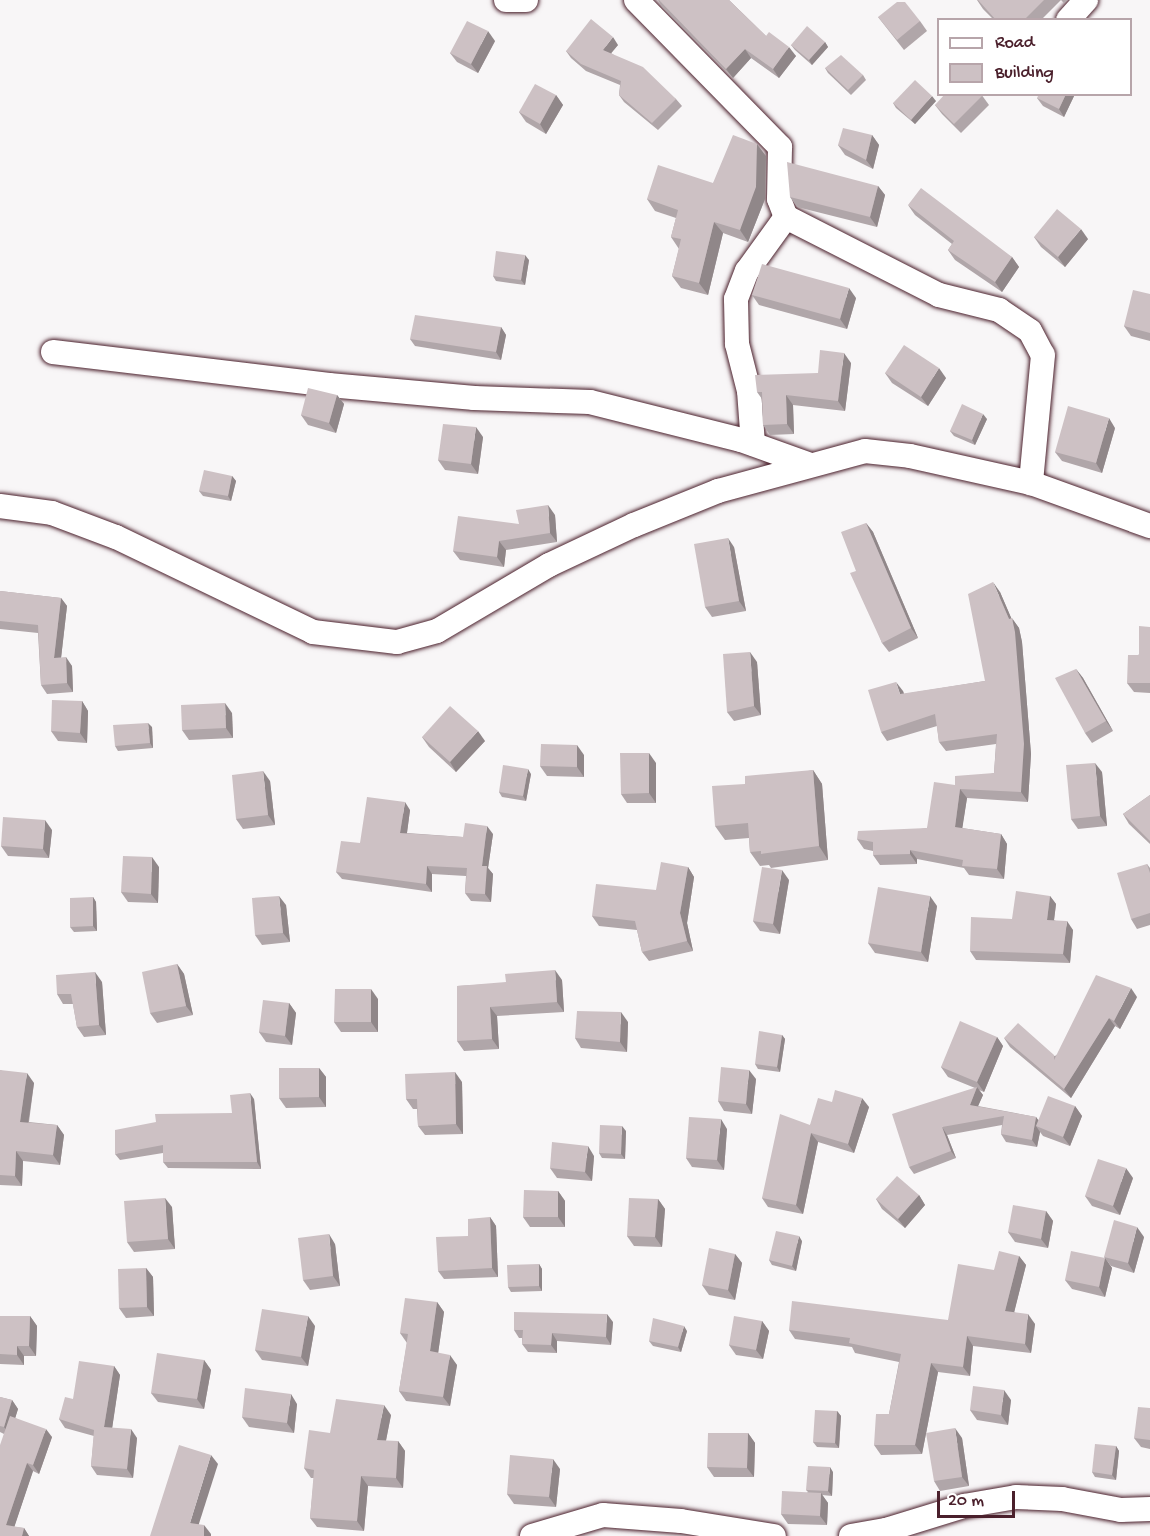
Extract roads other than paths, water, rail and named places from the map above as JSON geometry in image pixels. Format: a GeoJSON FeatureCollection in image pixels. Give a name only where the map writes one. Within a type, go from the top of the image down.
{"type":"FeatureCollection","features":[{"type":"Feature","properties":{"kind":"street"},"geometry":{"type":"LineString","coordinates":[[506,0],[526,0]]}},
{"type":"Feature","properties":{"kind":"street"},"geometry":{"type":"LineString","coordinates":[[636,0],[780,147],[779,199],[786,217],[939,295],[999,310],[1030,331],[1043,355],[1030,483]]}},
{"type":"Feature","properties":{"kind":"street"},"geometry":{"type":"LineString","coordinates":[[1070,18],[1086,0]]}},
{"type":"Feature","properties":{"kind":"street"},"geometry":{"type":"LineString","coordinates":[[753,444],[749,391],[737,344],[735,299],[747,271],[786,217]]}},
{"type":"Feature","properties":{"kind":"street"},"geometry":{"type":"LineString","coordinates":[[52,352],[340,386],[474,398],[590,402],[753,444],[808,464]]}},
{"type":"Feature","properties":{"kind":"street"},"geometry":{"type":"LineString","coordinates":[[0,506],[52,513],[116,537],[313,632],[397,642],[437,630],[549,565],[634,525],[718,491],[808,464],[865,451],[910,456],[1030,483],[1150,526]]}},
{"type":"Feature","properties":{"kind":"street"},"geometry":{"type":"LineString","coordinates":[[851,1536],[886,1530],[963,1506],[1016,1497],[1062,1499],[1121,1510],[1150,1509]]}},
{"type":"Feature","properties":{"kind":"street"},"geometry":{"type":"LineString","coordinates":[[540,1535],[603,1515],[681,1521],[774,1536]]}}]}
